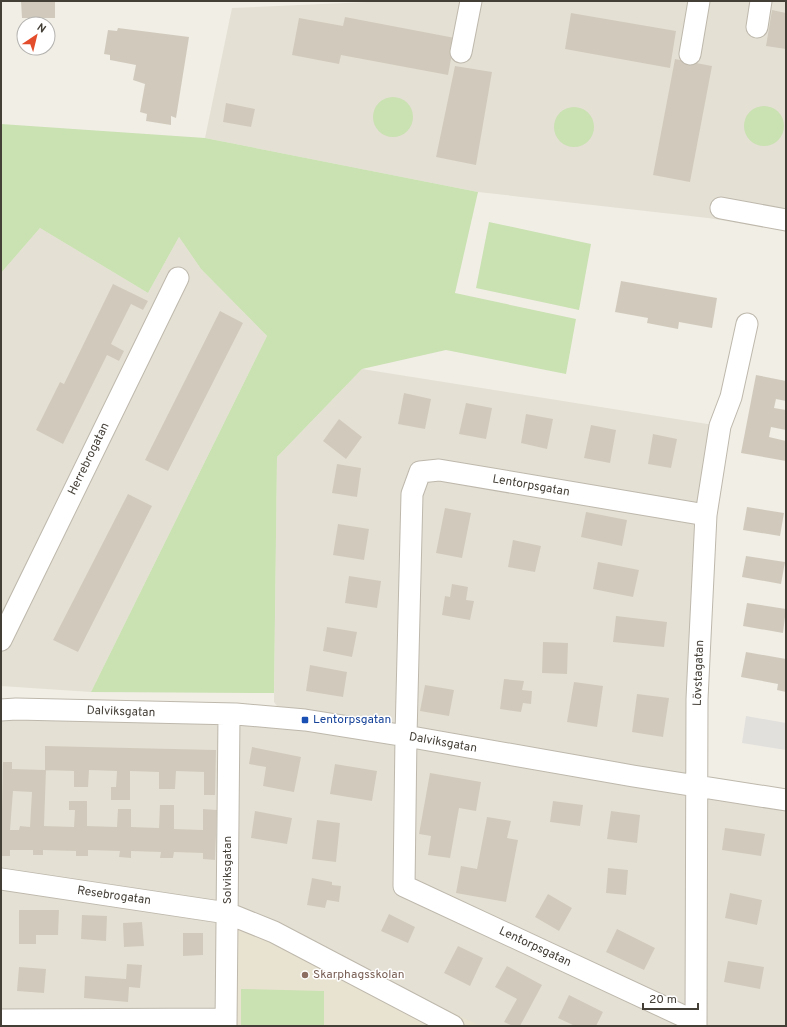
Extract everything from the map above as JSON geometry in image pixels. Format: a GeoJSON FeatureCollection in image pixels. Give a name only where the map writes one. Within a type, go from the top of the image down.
{"type":"FeatureCollection","features":[{"type":"Feature","properties":{"kind":"street"},"geometry":{"type":"LineString","coordinates":[[461,52],[471,1]]}},
{"type":"Feature","properties":{"kind":"street"},"geometry":{"type":"LineString","coordinates":[[690,54],[699,1]]}},
{"type":"Feature","properties":{"kind":"street"},"geometry":{"type":"LineString","coordinates":[[757,27],[761,1]]}},
{"type":"Feature","properties":{"kind":"street"},"geometry":{"type":"LineString","coordinates":[[721,208],[786,220]]}},
{"type":"Feature","properties":{"kind":"street","name":"Herrebrogatan"},"geometry":{"type":"LineString","coordinates":[[1,640],[178,278]]}},
{"type":"Feature","properties":{"kind":"street","name":"Lövstagatan"},"geometry":{"type":"LineString","coordinates":[[696,1024],[697,699],[706,515],[720,426],[731,397],[747,324]]}},
{"type":"Feature","properties":{"kind":"street","name":"Lentorpsgatan"},"geometry":{"type":"LineString","coordinates":[[696,1024],[404,886],[406,736],[412,494],[420,472],[439,470],[706,515]]}},
{"type":"Feature","properties":{"kind":"street","name":"Dalviksgatan"},"geometry":{"type":"LineString","coordinates":[[1,710],[16,708],[229,715],[305,720],[786,800]]}},
{"type":"Feature","properties":{"kind":"street","name":"Solviksgatan"},"geometry":{"type":"LineString","coordinates":[[226,1023],[229,715]]}},
{"type":"Feature","properties":{"kind":"street","name":"Resebrogatan"},"geometry":{"type":"LineString","coordinates":[[1,879],[227,913],[274,932],[453,1026]]}},
{"type":"Feature","properties":{"kind":"street"},"geometry":{"type":"LineString","coordinates":[[1,1020],[226,1023]]}},
{"type":"Feature","properties":{"kind":"shaded area"},"geometry":{"type":"Polygon","coordinates":[[[390,1],[786,1],[786,231],[708,218],[478,192],[205,138],[232,8],[390,1]]]}},
{"type":"Feature","properties":{"kind":"shaded area"},"geometry":{"type":"Polygon","coordinates":[[[40,228],[148,293],[179,237],[201,269],[267,336],[91,692],[1,686],[1,273],[40,228]]]}},
{"type":"Feature","properties":{"kind":"shaded area"},"geometry":{"type":"Polygon","coordinates":[[[362,369],[720,426],[697,786],[786,800],[786,1026],[1,1026],[1,710],[286,718],[274,702],[277,457],[362,369]]]}},
{"type":"Feature","properties":{"kind":"shaded area"},"geometry":{"type":"Polygon","coordinates":[[[746,716],[786,723],[786,750],[742,743],[746,716]]]}},
{"type":"Feature","properties":{"kind":"shaded area","name":"Skarphagsskolan"},"geometry":{"type":"Polygon","coordinates":[[[236,916],[272,924],[480,1026],[234,1026],[236,916]]]}},
{"type":"Feature","properties":{"kind":"green space"},"geometry":{"type":"Polygon","coordinates":[[[397,97],[404,100],[410,106],[413,117],[412,125],[404,134],[397,137],[389,137],[382,134],[374,125],[373,113],[376,106],[385,98],[397,97]]]}},
{"type":"Feature","properties":{"kind":"green space"},"geometry":{"type":"Polygon","coordinates":[[[768,106],[775,109],[781,115],[784,126],[783,134],[775,143],[768,146],[760,146],[753,143],[745,134],[744,122],[747,115],[756,107],[768,106]]]}},
{"type":"Feature","properties":{"kind":"green space"},"geometry":{"type":"Polygon","coordinates":[[[578,107],[585,110],[591,116],[594,127],[593,135],[585,144],[578,147],[570,147],[563,144],[555,135],[554,123],[557,116],[566,108],[578,107]]]}},
{"type":"Feature","properties":{"kind":"green space"},"geometry":{"type":"Polygon","coordinates":[[[1,124],[205,138],[478,192],[455,293],[576,319],[566,374],[446,350],[362,369],[277,457],[274,693],[91,692],[267,336],[201,269],[179,237],[148,293],[40,228],[1,273],[1,124]]]}},
{"type":"Feature","properties":{"kind":"green space"},"geometry":{"type":"Polygon","coordinates":[[[489,222],[591,244],[579,310],[476,288],[489,222]]]}},
{"type":"Feature","properties":{"kind":"green space"},"geometry":{"type":"Polygon","coordinates":[[[241,989],[324,991],[324,1026],[241,1026],[241,989]]]}},
{"type":"Feature","properties":{"kind":"building"},"geometry":{"type":"Polygon","coordinates":[[[21,1],[55,1],[55,16],[22,16],[21,1]]]}},
{"type":"Feature","properties":{"kind":"building"},"geometry":{"type":"Polygon","coordinates":[[[772,10],[786,13],[786,49],[766,46],[772,10]]]}},
{"type":"Feature","properties":{"kind":"building"},"geometry":{"type":"Polygon","coordinates":[[[571,13],[676,31],[670,68],[565,49],[571,13]]]}},
{"type":"Feature","properties":{"kind":"building"},"geometry":{"type":"Polygon","coordinates":[[[345,17],[455,38],[448,75],[341,55],[339,64],[292,55],[299,18],[343,26],[345,17]]]}},
{"type":"Feature","properties":{"kind":"building"},"geometry":{"type":"Polygon","coordinates":[[[118,28],[189,37],[176,118],[171,116],[171,125],[146,121],[147,114],[140,112],[145,84],[133,80],[136,65],[110,60],[110,55],[104,54],[108,30],[117,31],[118,28]]]}},
{"type":"Feature","properties":{"kind":"building"},"geometry":{"type":"Polygon","coordinates":[[[675,59],[712,66],[690,182],[653,175],[675,59]]]}},
{"type":"Feature","properties":{"kind":"building"},"geometry":{"type":"Polygon","coordinates":[[[455,66],[492,72],[476,165],[436,157],[455,66]]]}},
{"type":"Feature","properties":{"kind":"building"},"geometry":{"type":"Polygon","coordinates":[[[226,103],[255,109],[251,127],[223,122],[226,103]]]}},
{"type":"Feature","properties":{"kind":"building"},"geometry":{"type":"Polygon","coordinates":[[[621,281],[717,298],[712,328],[679,322],[678,329],[647,323],[648,318],[615,312],[621,281]]]}},
{"type":"Feature","properties":{"kind":"building"},"geometry":{"type":"Polygon","coordinates":[[[113,284],[148,301],[143,310],[131,304],[111,344],[124,351],[119,361],[107,355],[63,444],[36,430],[60,382],[64,384],[113,284]]]}},
{"type":"Feature","properties":{"kind":"building"},"geometry":{"type":"Polygon","coordinates":[[[220,311],[243,323],[168,471],[145,460],[220,311]]]}},
{"type":"Feature","properties":{"kind":"building"},"geometry":{"type":"Polygon","coordinates":[[[756,375],[786,381],[786,401],[776,399],[774,408],[786,410],[786,430],[771,427],[769,437],[786,441],[786,461],[741,453],[756,375]]]}},
{"type":"Feature","properties":{"kind":"building"},"geometry":{"type":"Polygon","coordinates":[[[404,393],[431,399],[425,429],[398,424],[404,393]]]}},
{"type":"Feature","properties":{"kind":"building"},"geometry":{"type":"Polygon","coordinates":[[[466,403],[492,408],[486,439],[459,434],[466,403]]]}},
{"type":"Feature","properties":{"kind":"building"},"geometry":{"type":"Polygon","coordinates":[[[526,414],[553,419],[547,449],[521,443],[526,414]]]}},
{"type":"Feature","properties":{"kind":"building"},"geometry":{"type":"Polygon","coordinates":[[[339,419],[362,437],[346,459],[323,441],[339,419]]]}},
{"type":"Feature","properties":{"kind":"building"},"geometry":{"type":"Polygon","coordinates":[[[591,425],[616,430],[610,463],[584,458],[591,425]]]}},
{"type":"Feature","properties":{"kind":"building"},"geometry":{"type":"Polygon","coordinates":[[[653,434],[677,439],[671,468],[648,464],[653,434]]]}},
{"type":"Feature","properties":{"kind":"building"},"geometry":{"type":"Polygon","coordinates":[[[337,464],[361,468],[357,497],[332,493],[337,464]]]}},
{"type":"Feature","properties":{"kind":"building"},"geometry":{"type":"Polygon","coordinates":[[[128,494],[152,506],[78,652],[53,640],[128,494]]]}},
{"type":"Feature","properties":{"kind":"building"},"geometry":{"type":"Polygon","coordinates":[[[747,507],[784,513],[780,536],[743,530],[747,507]]]}},
{"type":"Feature","properties":{"kind":"building"},"geometry":{"type":"Polygon","coordinates":[[[445,508],[471,513],[462,558],[436,553],[445,508]]]}},
{"type":"Feature","properties":{"kind":"building"},"geometry":{"type":"Polygon","coordinates":[[[586,512],[627,520],[622,546],[581,537],[586,512]]]}},
{"type":"Feature","properties":{"kind":"building"},"geometry":{"type":"Polygon","coordinates":[[[338,524],[369,529],[364,560],[333,555],[338,524]]]}},
{"type":"Feature","properties":{"kind":"building"},"geometry":{"type":"Polygon","coordinates":[[[513,540],[541,546],[535,572],[508,567],[513,540]]]}},
{"type":"Feature","properties":{"kind":"building"},"geometry":{"type":"Polygon","coordinates":[[[746,556],[785,562],[781,584],[742,577],[746,556]]]}},
{"type":"Feature","properties":{"kind":"building"},"geometry":{"type":"Polygon","coordinates":[[[598,562],[639,570],[633,597],[593,589],[598,562]]]}},
{"type":"Feature","properties":{"kind":"building"},"geometry":{"type":"Polygon","coordinates":[[[349,576],[381,581],[377,608],[345,603],[349,576]]]}},
{"type":"Feature","properties":{"kind":"building"},"geometry":{"type":"Polygon","coordinates":[[[452,584],[468,587],[466,600],[474,601],[470,620],[442,615],[445,596],[450,597],[452,584]]]}},
{"type":"Feature","properties":{"kind":"building"},"geometry":{"type":"Polygon","coordinates":[[[747,603],[786,609],[783,633],[743,626],[747,603]]]}},
{"type":"Feature","properties":{"kind":"building"},"geometry":{"type":"Polygon","coordinates":[[[616,616],[667,622],[664,647],[613,642],[616,616]]]}},
{"type":"Feature","properties":{"kind":"building"},"geometry":{"type":"Polygon","coordinates":[[[327,627],[357,632],[352,657],[323,651],[327,627]]]}},
{"type":"Feature","properties":{"kind":"building"},"geometry":{"type":"Polygon","coordinates":[[[543,642],[568,643],[567,674],[542,673],[543,642]]]}},
{"type":"Feature","properties":{"kind":"building"},"geometry":{"type":"Polygon","coordinates":[[[746,652],[786,659],[786,692],[777,690],[778,684],[741,677],[746,652]]]}},
{"type":"Feature","properties":{"kind":"building"},"geometry":{"type":"Polygon","coordinates":[[[310,665],[347,672],[343,697],[306,691],[310,665]]]}},
{"type":"Feature","properties":{"kind":"building"},"geometry":{"type":"Polygon","coordinates":[[[504,679],[524,681],[522,690],[532,691],[531,704],[523,703],[521,712],[500,709],[504,679]]]}},
{"type":"Feature","properties":{"kind":"building"},"geometry":{"type":"Polygon","coordinates":[[[574,682],[603,686],[597,727],[567,722],[574,682]]]}},
{"type":"Feature","properties":{"kind":"building"},"geometry":{"type":"Polygon","coordinates":[[[425,685],[454,690],[449,716],[420,711],[425,685]]]}},
{"type":"Feature","properties":{"kind":"building"},"geometry":{"type":"Polygon","coordinates":[[[637,694],[669,698],[663,737],[632,732],[637,694]]]}},
{"type":"Feature","properties":{"kind":"building"},"geometry":{"type":"Polygon","coordinates":[[[45,746],[216,750],[215,795],[204,795],[204,772],[176,771],[175,789],[159,789],[159,772],[130,771],[130,800],[111,800],[111,787],[116,787],[117,771],[89,770],[88,787],[74,787],[74,771],[45,770],[45,746]]]}},
{"type":"Feature","properties":{"kind":"building"},"geometry":{"type":"Polygon","coordinates":[[[252,747],[301,757],[294,792],[263,786],[266,767],[249,764],[252,747]]]}},
{"type":"Feature","properties":{"kind":"building"},"geometry":{"type":"Polygon","coordinates":[[[3,762],[12,762],[12,769],[46,770],[44,826],[74,827],[75,810],[69,810],[69,801],[87,801],[87,826],[117,827],[118,809],[131,809],[131,827],[159,828],[160,805],[174,805],[174,829],[203,830],[203,809],[217,810],[215,860],[203,859],[203,853],[174,852],[173,858],[160,858],[161,852],[131,851],[131,858],[119,857],[120,851],[88,850],[88,856],[76,856],[76,851],[43,850],[43,855],[33,855],[33,850],[10,850],[10,856],[1,856],[3,762]],[[13,791],[10,830],[19,830],[20,826],[30,827],[32,792],[13,791]]]}},
{"type":"Feature","properties":{"kind":"building"},"geometry":{"type":"Polygon","coordinates":[[[335,764],[377,771],[372,801],[330,794],[335,764]]]}},
{"type":"Feature","properties":{"kind":"building"},"geometry":{"type":"Polygon","coordinates":[[[430,773],[481,782],[476,811],[459,808],[450,858],[428,855],[431,836],[419,834],[430,773]]]}},
{"type":"Feature","properties":{"kind":"building"},"geometry":{"type":"Polygon","coordinates":[[[553,801],[583,805],[580,826],[550,822],[553,801]]]}},
{"type":"Feature","properties":{"kind":"building"},"geometry":{"type":"Polygon","coordinates":[[[255,811],[292,818],[287,844],[251,838],[255,811]]]}},
{"type":"Feature","properties":{"kind":"building"},"geometry":{"type":"Polygon","coordinates":[[[611,811],[640,815],[637,843],[607,839],[611,811]]]}},
{"type":"Feature","properties":{"kind":"building"},"geometry":{"type":"Polygon","coordinates":[[[487,817],[511,821],[507,838],[518,840],[506,902],[456,893],[461,866],[477,869],[487,817]]]}},
{"type":"Feature","properties":{"kind":"building"},"geometry":{"type":"Polygon","coordinates":[[[317,820],[340,823],[336,862],[312,859],[317,820]]]}},
{"type":"Feature","properties":{"kind":"building"},"geometry":{"type":"Polygon","coordinates":[[[725,828],[765,834],[761,856],[722,850],[725,828]]]}},
{"type":"Feature","properties":{"kind":"building"},"geometry":{"type":"Polygon","coordinates":[[[608,868],[628,870],[626,895],[606,893],[608,868]]]}},
{"type":"Feature","properties":{"kind":"building"},"geometry":{"type":"Polygon","coordinates":[[[312,878],[332,882],[332,885],[341,886],[339,902],[327,900],[325,908],[307,905],[312,878]]]}},
{"type":"Feature","properties":{"kind":"building"},"geometry":{"type":"Polygon","coordinates":[[[730,893],[762,900],[757,925],[725,918],[730,893]]]}},
{"type":"Feature","properties":{"kind":"building"},"geometry":{"type":"Polygon","coordinates":[[[548,894],[572,908],[559,931],[535,917],[548,894]]]}},
{"type":"Feature","properties":{"kind":"building"},"geometry":{"type":"Polygon","coordinates":[[[19,910],[59,910],[58,935],[36,935],[36,944],[19,944],[19,910]]]}},
{"type":"Feature","properties":{"kind":"building"},"geometry":{"type":"Polygon","coordinates":[[[389,914],[415,927],[408,943],[381,931],[389,914]]]}},
{"type":"Feature","properties":{"kind":"building"},"geometry":{"type":"Polygon","coordinates":[[[82,915],[107,916],[106,941],[81,939],[82,915]]]}},
{"type":"Feature","properties":{"kind":"building"},"geometry":{"type":"Polygon","coordinates":[[[142,922],[144,946],[124,947],[123,923],[142,922]]]}},
{"type":"Feature","properties":{"kind":"building"},"geometry":{"type":"Polygon","coordinates":[[[617,929],[655,948],[644,970],[606,952],[617,929]]]}},
{"type":"Feature","properties":{"kind":"building"},"geometry":{"type":"Polygon","coordinates":[[[183,933],[203,933],[203,955],[183,956],[183,933]]]}},
{"type":"Feature","properties":{"kind":"building"},"geometry":{"type":"Polygon","coordinates":[[[458,946],[483,958],[470,986],[444,973],[458,946]]]}},
{"type":"Feature","properties":{"kind":"building"},"geometry":{"type":"Polygon","coordinates":[[[728,961],[764,967],[760,989],[724,982],[728,961]]]}},
{"type":"Feature","properties":{"kind":"building"},"geometry":{"type":"Polygon","coordinates":[[[127,964],[142,965],[140,988],[129,987],[128,1002],[84,998],[85,976],[126,979],[127,964]]]}},
{"type":"Feature","properties":{"kind":"building"},"geometry":{"type":"Polygon","coordinates":[[[507,966],[542,985],[520,1026],[513,1026],[504,1022],[517,999],[495,987],[507,966]]]}},
{"type":"Feature","properties":{"kind":"building"},"geometry":{"type":"Polygon","coordinates":[[[19,967],[46,969],[44,993],[17,991],[19,967]]]}},
{"type":"Feature","properties":{"kind":"building"},"geometry":{"type":"Polygon","coordinates":[[[569,995],[603,1012],[596,1026],[575,1026],[558,1018],[569,995]]]}},
{"type":"Feature","properties":{"kind":"place","name":"Lentorpsgatan"},"geometry":{"type":"Point","coordinates":[305,720]}},
{"type":"Feature","properties":{"kind":"place","name":"Skarphagsskolan"},"geometry":{"type":"Point","coordinates":[305,975]}}]}
